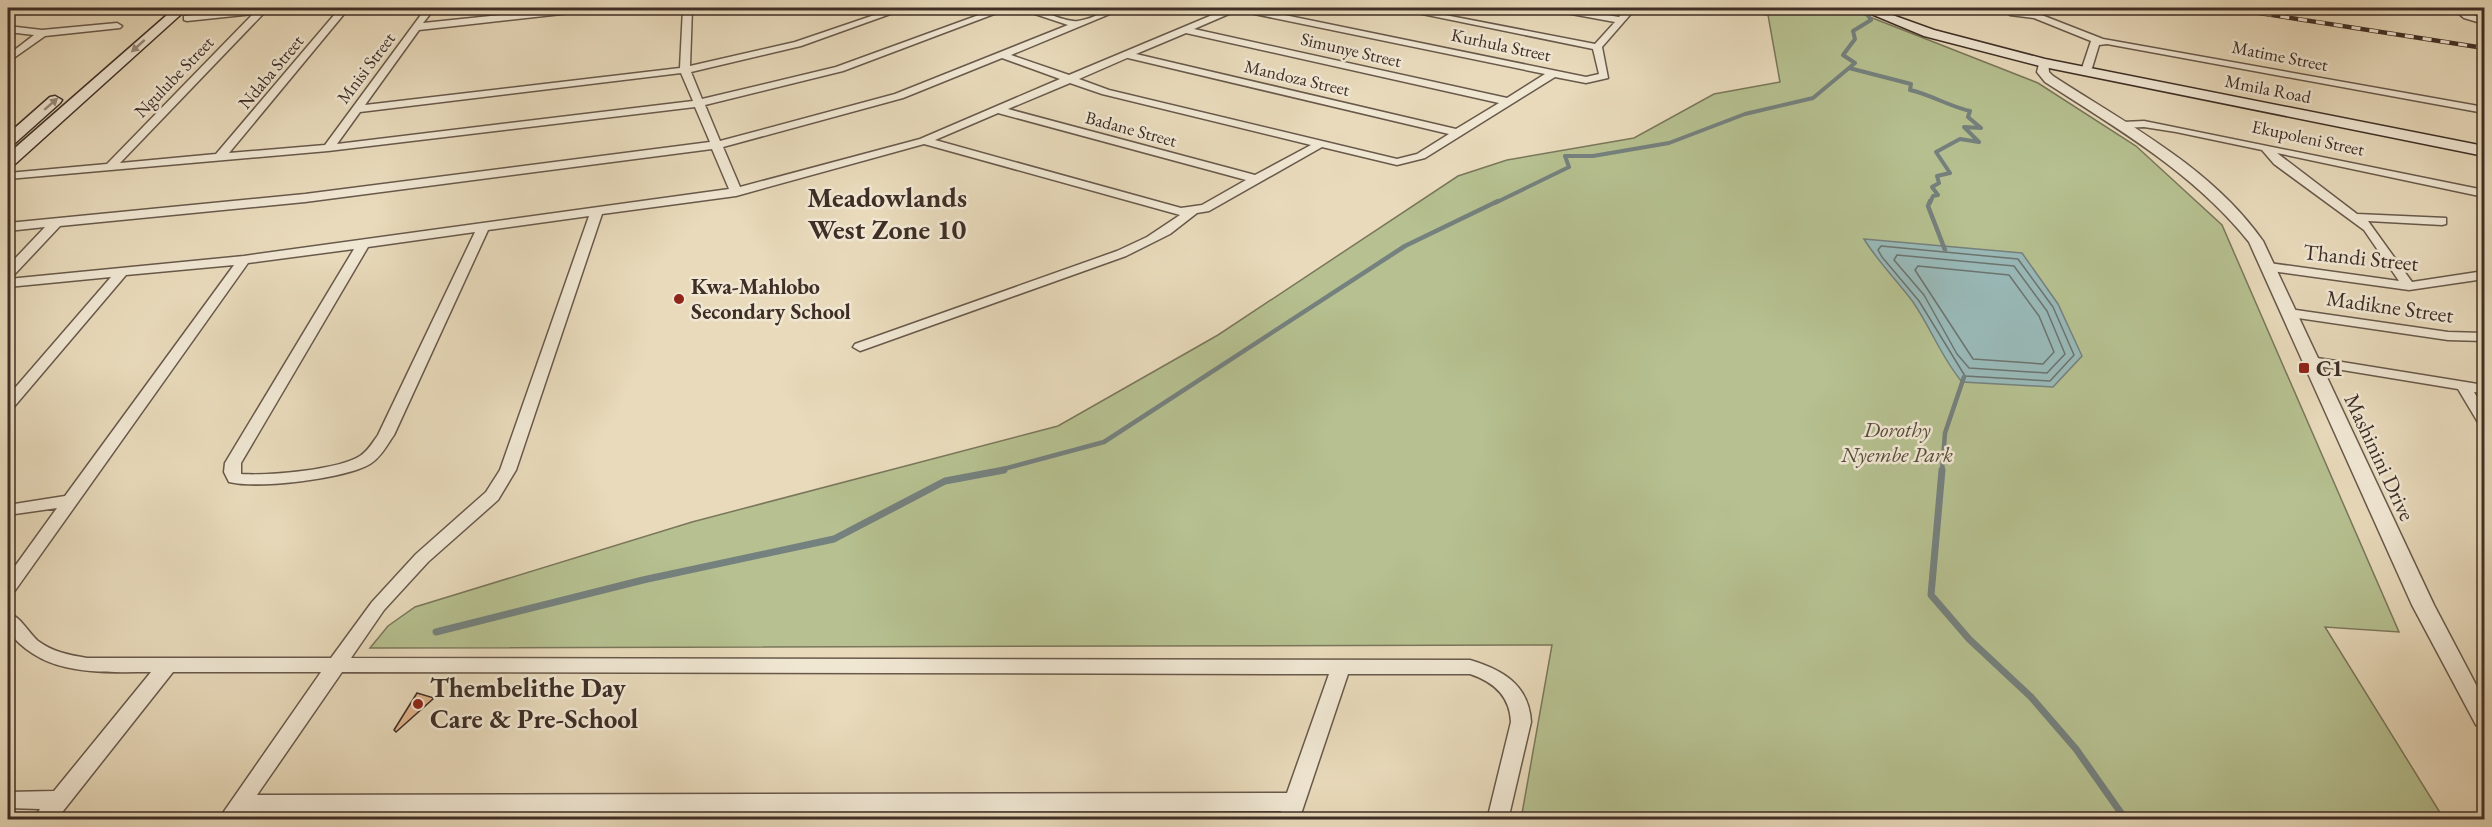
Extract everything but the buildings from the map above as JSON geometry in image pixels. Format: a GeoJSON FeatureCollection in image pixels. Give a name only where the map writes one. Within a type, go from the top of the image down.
{"type":"FeatureCollection","features":[{"type":"Feature","properties":{"kind":"main road"},"geometry":{"type":"LineString","coordinates":[[8,141],[163,8]]}},
{"type":"Feature","properties":{"kind":"main road"},"geometry":{"type":"LineString","coordinates":[[1863,8],[1908,25]]}},
{"type":"Feature","properties":{"kind":"main road"},"geometry":{"type":"LineString","coordinates":[[8,162],[184,13]]}},
{"type":"Feature","properties":{"kind":"main road","name":"Mmila Road"},"geometry":{"type":"LineString","coordinates":[[1908,25],[2044,69],[2093,71]]}},
{"type":"Feature","properties":{"kind":"main road","name":"Mmila Road"},"geometry":{"type":"LineString","coordinates":[[1908,25],[2093,71],[2484,149]]}},
{"type":"Feature","properties":{"kind":"main road"},"geometry":{"type":"LineString","coordinates":[[2073,83],[2080,76],[2093,71]]}},
{"type":"Feature","properties":{"kind":"street"},"geometry":{"type":"LineString","coordinates":[[184,13],[261,11],[282,8]]}},
{"type":"Feature","properties":{"kind":"street","name":"Ndaba Street"},"geometry":{"type":"LineString","coordinates":[[220,157],[344,8]]}},
{"type":"Feature","properties":{"kind":"street","name":"Mnisi Street"},"geometry":{"type":"LineString","coordinates":[[328,148],[430,8]]}},
{"type":"Feature","properties":{"kind":"street"},"geometry":{"type":"LineString","coordinates":[[417,27],[557,9],[589,8]]}},
{"type":"Feature","properties":{"kind":"street"},"geometry":{"type":"LineString","coordinates":[[687,8],[685,70],[736,192]]}},
{"type":"Feature","properties":{"kind":"street"},"geometry":{"type":"LineString","coordinates":[[356,109],[685,70],[798,44],[902,8]]}},
{"type":"Feature","properties":{"kind":"street"},"geometry":{"type":"LineString","coordinates":[[8,176],[328,148],[699,103],[839,69],[1005,8]]}},
{"type":"Feature","properties":{"kind":"street"},"geometry":{"type":"LineString","coordinates":[[1026,8],[1077,25]]}},
{"type":"Feature","properties":{"kind":"street"},"geometry":{"type":"LineString","coordinates":[[8,227],[305,198],[716,145],[874,105],[1120,8]]}},
{"type":"Feature","properties":{"kind":"street"},"geometry":{"type":"LineString","coordinates":[[8,283],[243,260],[736,192],[924,141],[1238,8]]}},
{"type":"Feature","properties":{"kind":"street","name":"Kurhula Street"},"geometry":{"type":"LineString","coordinates":[[1238,8],[1586,80],[1602,78],[1596,47]]}},
{"type":"Feature","properties":{"kind":"street"},"geometry":{"type":"LineString","coordinates":[[1398,8],[1596,47],[1632,8]]}},
{"type":"Feature","properties":{"kind":"street"},"geometry":{"type":"LineString","coordinates":[[1555,8],[1620,20]]}},
{"type":"Feature","properties":{"kind":"street"},"geometry":{"type":"LineString","coordinates":[[2457,8],[2467,16],[2484,21]]}},
{"type":"Feature","properties":{"kind":"street","name":"Ngulube Street"},"geometry":{"type":"LineString","coordinates":[[111,166],[261,11]]}},
{"type":"Feature","properties":{"kind":"street","name":"Matime Street"},"geometry":{"type":"LineString","coordinates":[[2013,13],[2039,15],[2081,36],[2100,41],[2484,110]]}},
{"type":"Feature","properties":{"kind":"street"},"geometry":{"type":"LineString","coordinates":[[8,28],[42,33],[117,26]]}},
{"type":"Feature","properties":{"kind":"street","name":"Simunye Street"},"geometry":{"type":"LineString","coordinates":[[1185,30],[1510,102]]}},
{"type":"Feature","properties":{"kind":"street"},"geometry":{"type":"LineString","coordinates":[[8,59],[42,33]]}},
{"type":"Feature","properties":{"kind":"street"},"geometry":{"type":"LineString","coordinates":[[2093,71],[2095,43],[2100,41]]}},
{"type":"Feature","properties":{"kind":"street","name":"Mashinini Drive"},"geometry":{"type":"LineString","coordinates":[[1972,42],[2044,69],[2073,83],[2234,213],[2256,241],[2423,605],[2469,695],[2484,719]]}},
{"type":"Feature","properties":{"kind":"street"},"geometry":{"type":"LineString","coordinates":[[1002,55],[1069,80],[1318,145],[1388,161],[1405,162],[1421,156],[1554,73]]}},
{"type":"Feature","properties":{"kind":"street","name":"Mandoza Street"},"geometry":{"type":"LineString","coordinates":[[1128,55],[1459,133]]}},
{"type":"Feature","properties":{"kind":"street","name":"Mashinini Drive"},"geometry":{"type":"LineString","coordinates":[[2044,69],[2060,62]]}},
{"type":"Feature","properties":{"kind":"street","name":"Mashinini Drive"},"geometry":{"type":"LineString","coordinates":[[2044,69],[2123,125]]}},
{"type":"Feature","properties":{"kind":"street","name":"Badane Street"},"geometry":{"type":"LineString","coordinates":[[999,111],[1255,179]]}},
{"type":"Feature","properties":{"kind":"street","name":"Ekupoleni Street"},"geometry":{"type":"LineString","coordinates":[[2123,125],[2162,126],[2484,193]]}},
{"type":"Feature","properties":{"kind":"street"},"geometry":{"type":"LineString","coordinates":[[924,141],[1162,209],[1192,212],[1205,208],[1318,145]]}},
{"type":"Feature","properties":{"kind":"street"},"geometry":{"type":"LineString","coordinates":[[2266,148],[2278,162],[2358,218],[2377,237],[2409,286]]}},
{"type":"Feature","properties":{"kind":"street"},"geometry":{"type":"LineString","coordinates":[[860,346],[1047,281],[1144,244],[1171,230],[1192,212]]}},
{"type":"Feature","properties":{"kind":"street"},"geometry":{"type":"LineString","coordinates":[[234,812],[398,582],[492,496],[501,483],[531,407],[596,213]]}},
{"type":"Feature","properties":{"kind":"street"},"geometry":{"type":"LineString","coordinates":[[2358,218],[2442,221]]}},
{"type":"Feature","properties":{"kind":"street"},"geometry":{"type":"LineString","coordinates":[[8,273],[57,222]]}},
{"type":"Feature","properties":{"kind":"street"},"geometry":{"type":"LineString","coordinates":[[364,243],[233,463],[232,472],[235,478],[261,479],[337,469],[354,465],[373,453],[386,435],[483,228]]}},
{"type":"Feature","properties":{"kind":"street"},"geometry":{"type":"LineString","coordinates":[[8,588],[243,260]]}},
{"type":"Feature","properties":{"kind":"street","name":"Thandi Street"},"geometry":{"type":"LineString","coordinates":[[2269,267],[2409,286],[2484,274]]}},
{"type":"Feature","properties":{"kind":"street"},"geometry":{"type":"LineString","coordinates":[[8,405],[122,272]]}},
{"type":"Feature","properties":{"kind":"street","name":"Madikne Street"},"geometry":{"type":"LineString","coordinates":[[2289,313],[2448,336],[2484,337]]}},
{"type":"Feature","properties":{"kind":"street"},"geometry":{"type":"LineString","coordinates":[[2311,361],[2484,389]]}},
{"type":"Feature","properties":{"kind":"street"},"geometry":{"type":"LineString","coordinates":[[2463,385],[2484,421]]}},
{"type":"Feature","properties":{"kind":"street"},"geometry":{"type":"LineString","coordinates":[[8,510],[70,501]]}},
{"type":"Feature","properties":{"kind":"street"},"geometry":{"type":"LineString","coordinates":[[8,619],[37,650],[59,662],[87,666],[1470,667],[1486,671],[1504,684],[1516,696],[1522,708],[1521,722],[1497,819]]}},
{"type":"Feature","properties":{"kind":"street"},"geometry":{"type":"LineString","coordinates":[[43,819],[167,666]]}},
{"type":"Feature","properties":{"kind":"street"},"geometry":{"type":"LineString","coordinates":[[234,812],[1292,811],[1341,666]]}},
{"type":"Feature","properties":{"kind":"street"},"geometry":{"type":"LineString","coordinates":[[8,800],[59,800]]}},
{"type":"Feature","properties":{"kind":"green space","name":"Dorothy Nyembe Park"},"geometry":{"type":"Polygon","coordinates":[[[1719,8],[1847,8],[2038,83],[2136,146],[2222,225],[2399,632],[2325,627],[2444,819],[1521,819],[1552,645],[370,648],[388,626],[415,607],[692,522],[1058,426],[1218,335],[1458,176],[1507,160],[1634,138],[1714,94],[1780,82],[1768,15],[1719,8]]]}},
{"type":"Feature","properties":{"kind":"water"},"geometry":{"type":"Polygon","coordinates":[[[1864,239],[2022,253],[2058,304],[2082,356],[2053,387],[1962,382],[1948,363],[1913,302],[1864,239]]]}},
{"type":"Feature","properties":{"kind":"waterway"},"geometry":{"type":"LineString","coordinates":[[1849,68],[1855,63],[1843,55],[1855,39],[1853,31],[1871,20],[1866,12],[1868,8]]}},
{"type":"Feature","properties":{"kind":"waterway"},"geometry":{"type":"LineString","coordinates":[[1495,203],[1569,167],[1565,156],[1593,156],[1669,143],[1745,114],[1813,98],[1849,68]]}},
{"type":"Feature","properties":{"kind":"waterway"},"geometry":{"type":"LineString","coordinates":[[1849,68],[1911,84],[1910,90],[1970,111],[1968,117],[1981,128],[1964,127],[1979,142],[1960,139],[1936,152],[1950,173],[1937,176],[1939,183],[1932,187],[1938,195],[1933,196],[1930,203]]}},
{"type":"Feature","properties":{"kind":"waterway"},"geometry":{"type":"LineString","coordinates":[[996,471],[1104,442],[1405,246],[1498,201]]}},
{"type":"Feature","properties":{"kind":"waterway"},"geometry":{"type":"LineString","coordinates":[[1930,201],[1928,206],[1945,250]]}},
{"type":"Feature","properties":{"kind":"waterway"},"geometry":{"type":"LineString","coordinates":[[1942,471],[1945,433],[1964,377]]}},
{"type":"Feature","properties":{"kind":"waterway"},"geometry":{"type":"LineString","coordinates":[[436,632],[643,580],[834,539],[945,481],[1004,470]]}},
{"type":"Feature","properties":{"kind":"waterway"},"geometry":{"type":"LineString","coordinates":[[1942,470],[1931,595],[1969,639],[2031,697],[2076,749],[2126,820]]}},
{"type":"Feature","properties":{"kind":"railway"},"geometry":{"type":"LineString","coordinates":[[2227,8],[2484,48]]}},
{"type":"Feature","properties":{"kind":"place","name":"Kwa-Mahlobo Secondary School"},"geometry":{"type":"Point","coordinates":[679,299]}},
{"type":"Feature","properties":{"kind":"place","name":"C1"},"geometry":{"type":"Point","coordinates":[2304,368]}},
{"type":"Feature","properties":{"kind":"place","name":"Thembelithe Day Care & Pre-School"},"geometry":{"type":"Point","coordinates":[418,704]}},
{"type":"Feature","properties":{"kind":"district","name":"Meadowlands West Zone 10"},"geometry":{"type":"Point","coordinates":[887,213]}}]}
